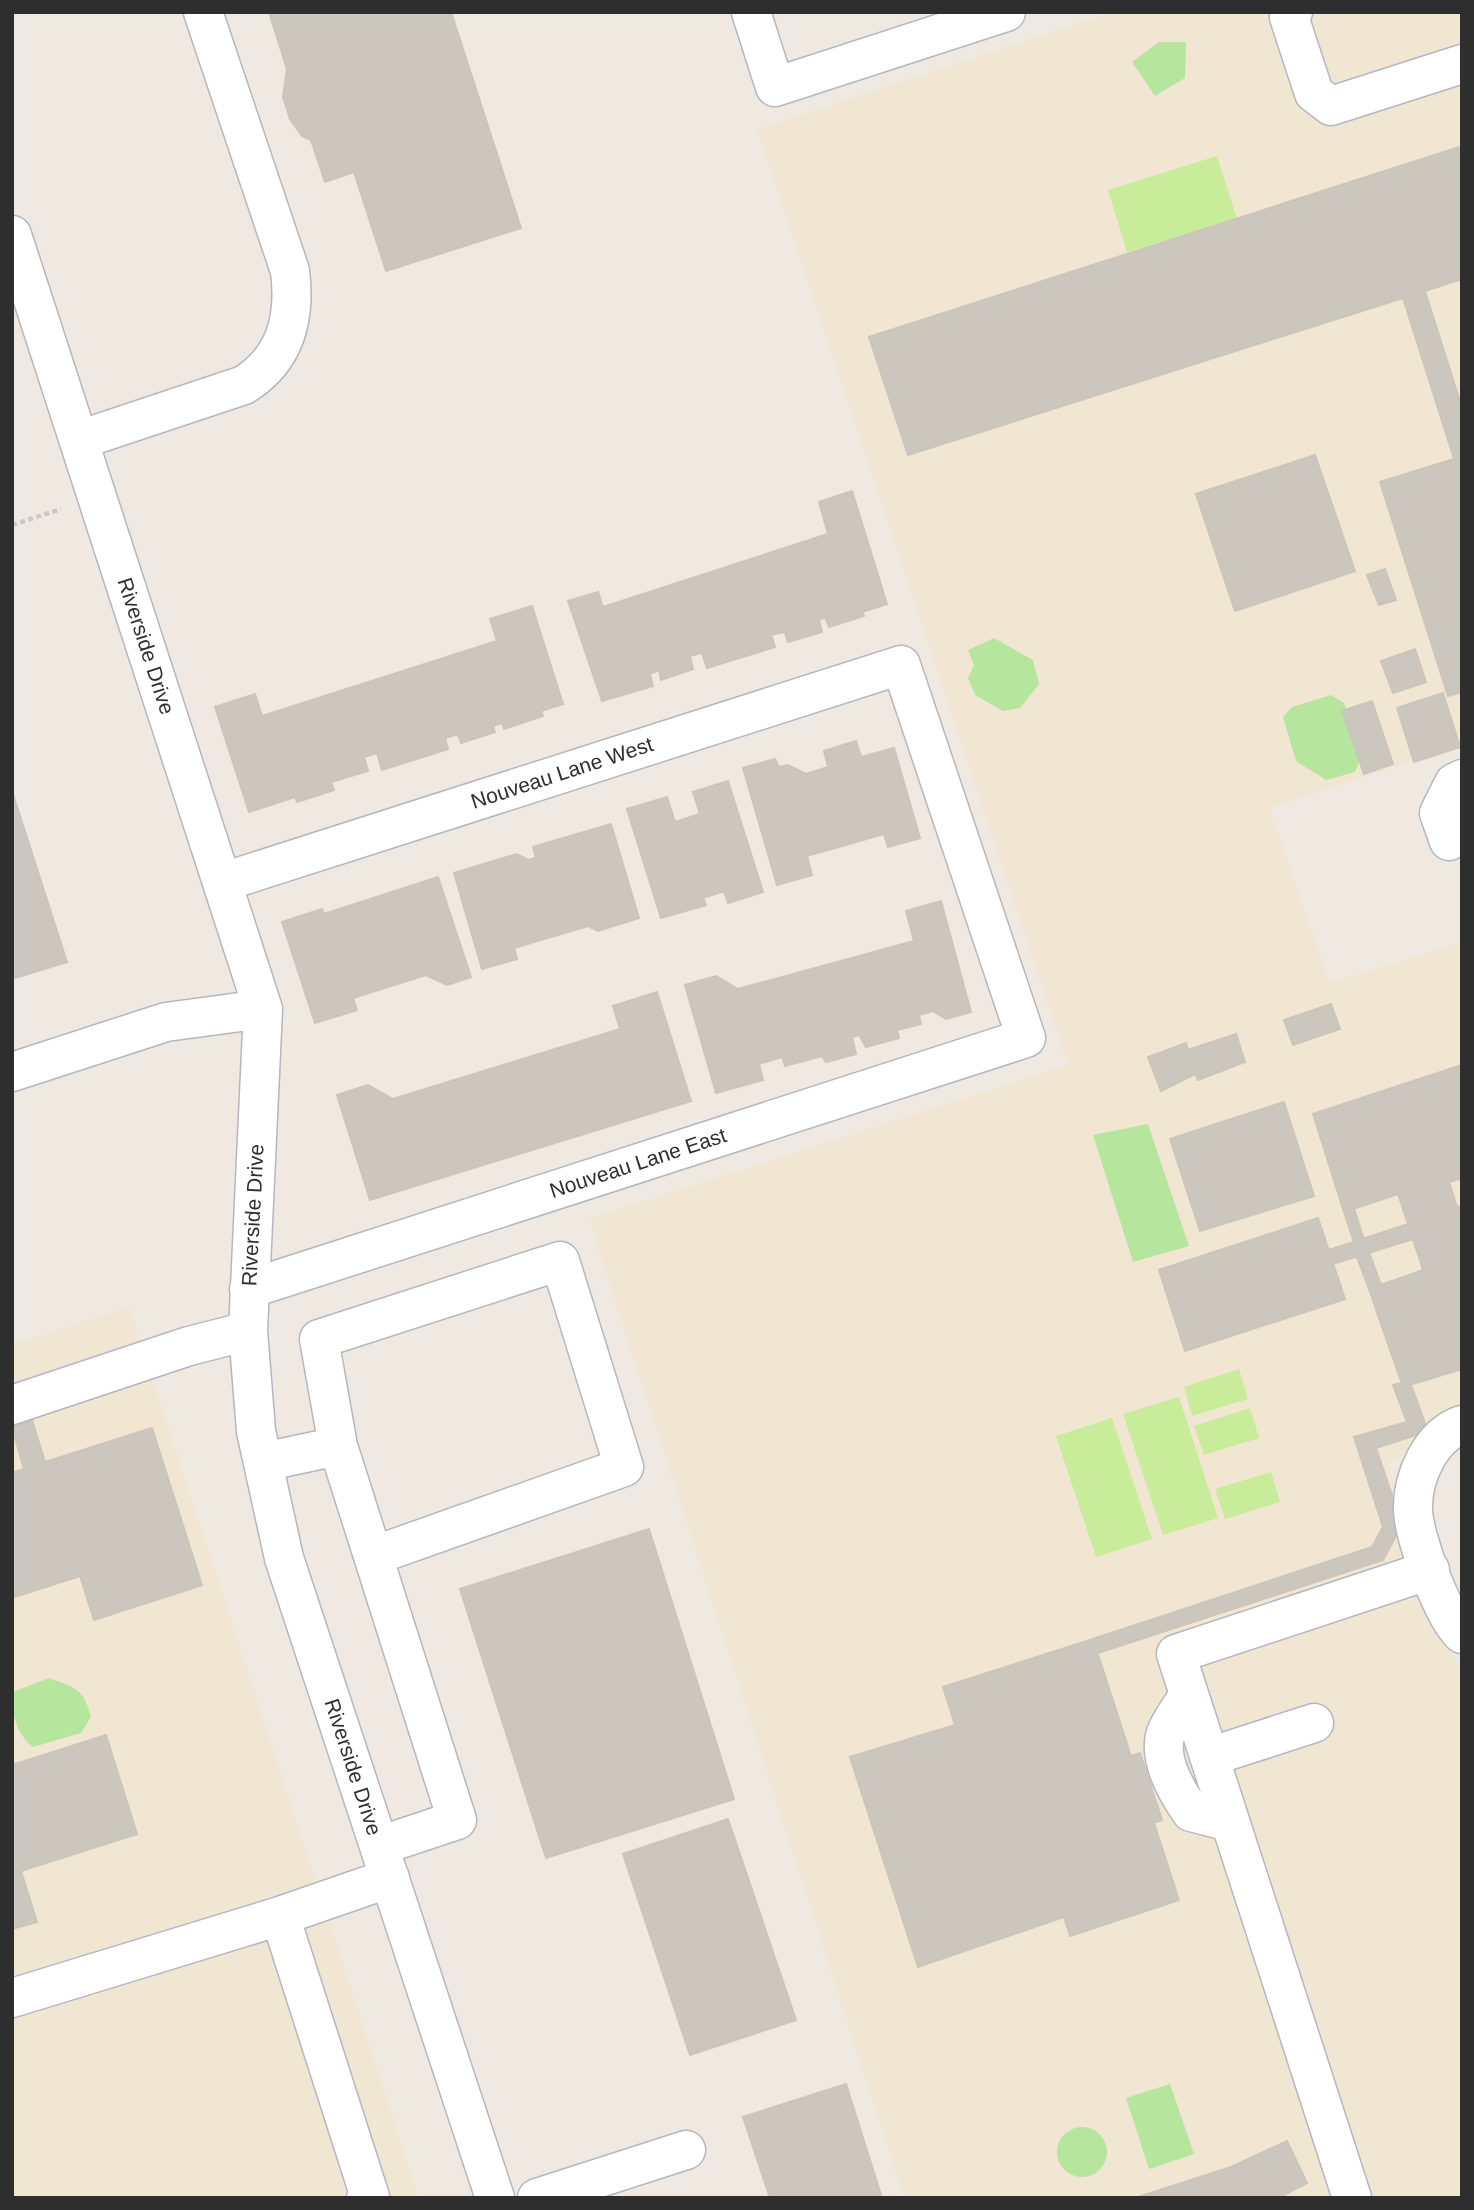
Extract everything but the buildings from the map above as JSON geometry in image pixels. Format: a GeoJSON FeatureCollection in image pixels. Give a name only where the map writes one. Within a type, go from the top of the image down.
{"type":"FeatureCollection","features":[{"type":"Feature","properties":{"kind":"street"},"geometry":{"type":"LineString","coordinates":[[79,440],[244,386],[263,373],[279,352],[286,330],[293,294],[290,271],[203,12]]}},
{"type":"Feature","properties":{"kind":"street"},"geometry":{"type":"LineString","coordinates":[[751,12],[775,87],[1006,12]]}},
{"type":"Feature","properties":{"kind":"street"},"geometry":{"type":"LineString","coordinates":[[1293,12],[1289,17],[1314,93],[1331,106],[1462,64]]}},
{"type":"Feature","properties":{"kind":"street","name":"Riverside Drive"},"geometry":{"type":"LineString","coordinates":[[12,235],[263,1009],[248,1331],[256,1431],[284,1558],[495,2198]]}},
{"type":"Feature","properties":{"kind":"street","name":"Nouveau Lane West"},"geometry":{"type":"LineString","coordinates":[[223,882],[901,665],[1026,1038]]}},
{"type":"Feature","properties":{"kind":"street"},"geometry":{"type":"LineString","coordinates":[[1449,841],[1439,813],[1454,783],[1462,779]]}},
{"type":"Feature","properties":{"kind":"street"},"geometry":{"type":"LineString","coordinates":[[12,1072],[166,1022],[263,1009]]}},
{"type":"Feature","properties":{"kind":"street","name":"Nouveau Lane East"},"geometry":{"type":"LineString","coordinates":[[249,1289],[1026,1038]]}},
{"type":"Feature","properties":{"kind":"street"},"geometry":{"type":"LineString","coordinates":[[12,1998],[280,1916],[385,1862],[457,1820],[373,1556],[338,1446],[319,1339],[561,1261],[624,1467],[373,1556]]}},
{"type":"Feature","properties":{"kind":"street"},"geometry":{"type":"LineString","coordinates":[[12,1405],[189,1346],[248,1331]]}},
{"type":"Feature","properties":{"kind":"street"},"geometry":{"type":"LineString","coordinates":[[1462,1425],[1434,1446],[1418,1475],[1413,1511],[1444,1612],[1462,1634]]}},
{"type":"Feature","properties":{"kind":"street"},"geometry":{"type":"LineString","coordinates":[[263,1462],[338,1446]]}},
{"type":"Feature","properties":{"kind":"street"},"geometry":{"type":"LineString","coordinates":[[1352,2198],[1176,1654],[1430,1570]]}},
{"type":"Feature","properties":{"kind":"street"},"geometry":{"type":"LineString","coordinates":[[1189,1694],[1166,1734],[1164,1749],[1174,1787],[1191,1812],[1230,1822]]}},
{"type":"Feature","properties":{"kind":"street"},"geometry":{"type":"LineString","coordinates":[[1209,1756],[1314,1723]]}},
{"type":"Feature","properties":{"kind":"street"},"geometry":{"type":"LineString","coordinates":[[280,1916],[370,2197],[366,2198]]}},
{"type":"Feature","properties":{"kind":"street"},"geometry":{"type":"LineString","coordinates":[[537,2198],[685,2150]]}},
{"type":"Feature","properties":{"kind":"path"},"geometry":{"type":"LineString","coordinates":[[12,525],[66,508]]}},
{"type":"Feature","properties":{"kind":"shaded area"},"geometry":{"type":"Polygon","coordinates":[[[1111,12],[1462,12],[1462,745],[1269,808],[1330,983],[1462,942],[1462,1438],[1387,1462],[1462,1680],[1462,2198],[904,2198],[589,1219],[1068,1065],[757,130],[1111,12]]]}},
{"type":"Feature","properties":{"kind":"shaded area"},"geometry":{"type":"Polygon","coordinates":[[[129,1307],[419,2198],[12,2198],[12,1345],[129,1307]]]}},
{"type":"Feature","properties":{"kind":"green space"},"geometry":{"type":"Polygon","coordinates":[[[1159,42],[1186,42],[1185,78],[1155,96],[1132,62],[1159,42]]]}},
{"type":"Feature","properties":{"kind":"green space"},"geometry":{"type":"Polygon","coordinates":[[[1217,156],[1237,219],[1127,252],[1108,190],[1217,156]]]}},
{"type":"Feature","properties":{"kind":"green space"},"geometry":{"type":"Polygon","coordinates":[[[994,638],[1033,660],[1039,684],[1020,708],[1003,711],[975,695],[968,678],[974,665],[968,650],[994,638]]]}},
{"type":"Feature","properties":{"kind":"green space"},"geometry":{"type":"Polygon","coordinates":[[[1331,695],[1344,703],[1361,757],[1355,772],[1326,780],[1296,761],[1283,717],[1292,707],[1331,695]]]}},
{"type":"Feature","properties":{"kind":"green space"},"geometry":{"type":"Polygon","coordinates":[[[1148,1124],[1189,1246],[1133,1262],[1093,1135],[1148,1124]]]}},
{"type":"Feature","properties":{"kind":"green space"},"geometry":{"type":"Polygon","coordinates":[[[1239,1369],[1248,1399],[1192,1416],[1184,1387],[1239,1369]]]}},
{"type":"Feature","properties":{"kind":"green space"},"geometry":{"type":"Polygon","coordinates":[[[1179,1397],[1218,1518],[1163,1535],[1123,1414],[1179,1397]]]}},
{"type":"Feature","properties":{"kind":"green space"},"geometry":{"type":"Polygon","coordinates":[[[1250,1408],[1259,1438],[1204,1455],[1194,1426],[1250,1408]]]}},
{"type":"Feature","properties":{"kind":"green space"},"geometry":{"type":"Polygon","coordinates":[[[1112,1418],[1152,1539],[1096,1557],[1056,1436],[1112,1418]]]}},
{"type":"Feature","properties":{"kind":"green space"},"geometry":{"type":"Polygon","coordinates":[[[1271,1472],[1280,1502],[1225,1519],[1215,1489],[1271,1472]]]}},
{"type":"Feature","properties":{"kind":"green space"},"geometry":{"type":"Polygon","coordinates":[[[49,1678],[77,1690],[85,1700],[91,1717],[81,1733],[33,1747],[27,1742],[16,1722],[13,1692],[49,1678]]]}},
{"type":"Feature","properties":{"kind":"green space"},"geometry":{"type":"Polygon","coordinates":[[[1170,2084],[1194,2154],[1149,2169],[1126,2098],[1170,2084]]]}},
{"type":"Feature","properties":{"kind":"green space"},"geometry":{"type":"Polygon","coordinates":[[[1082,2127],[1100,2134],[1107,2152],[1100,2170],[1082,2177],[1064,2170],[1057,2152],[1064,2134],[1082,2127]]]}}]}
